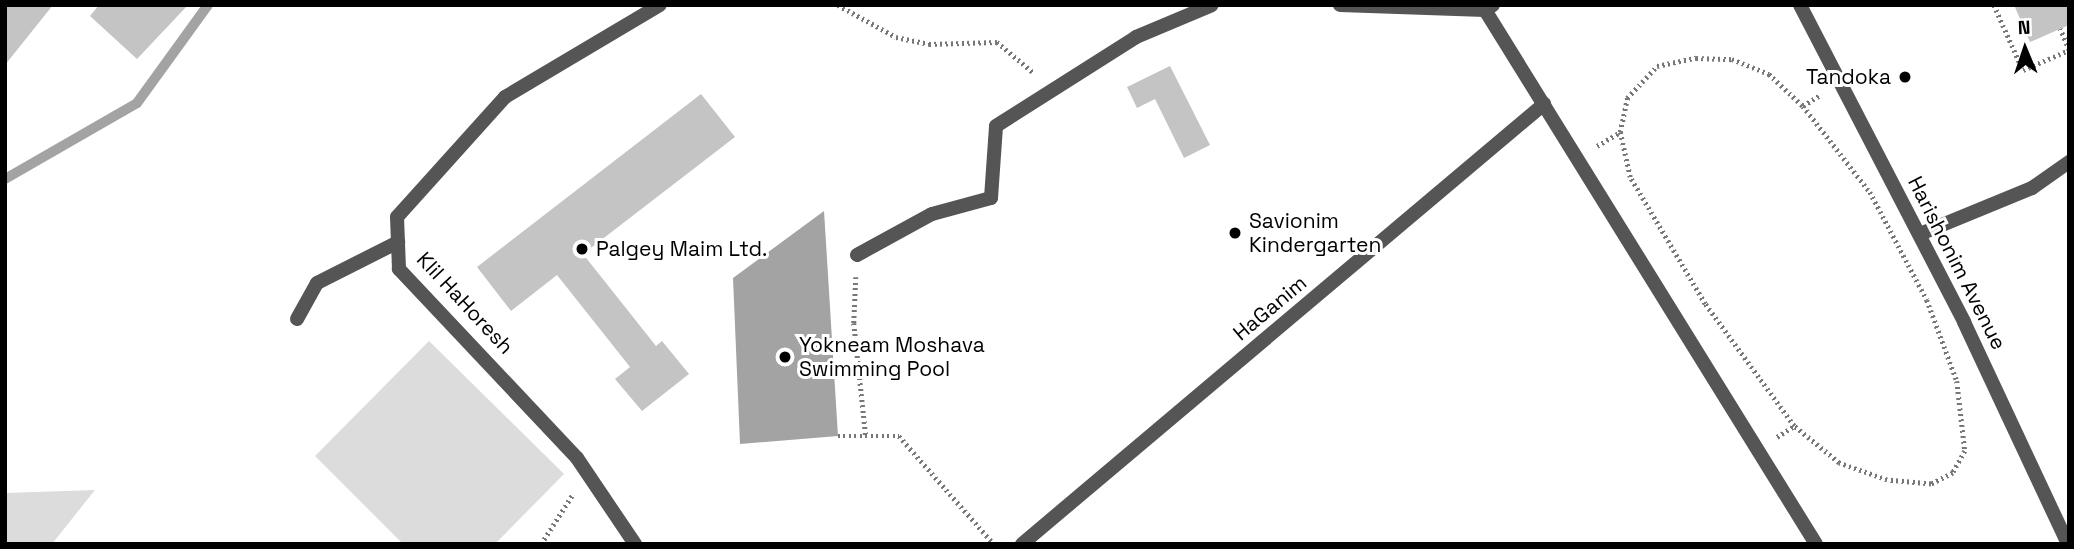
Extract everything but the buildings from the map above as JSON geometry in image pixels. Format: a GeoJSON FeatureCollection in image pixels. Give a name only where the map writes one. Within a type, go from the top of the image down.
{"type":"FeatureCollection","features":[{"type":"Feature","properties":{"kind":"street","name":"Klil HaHoresh"},"geometry":{"type":"LineString","coordinates":[[635,544],[587,472],[521,392],[399,269],[397,217],[505,97],[660,5]]}},
{"type":"Feature","properties":{"kind":"street"},"geometry":{"type":"LineString","coordinates":[[857,255],[932,214],[991,198],[996,127],[1052,88],[1136,37],[1212,5]]}},
{"type":"Feature","properties":{"kind":"street"},"geometry":{"type":"LineString","coordinates":[[1339,5],[1489,7],[1544,104],[1816,544]]}},
{"type":"Feature","properties":{"kind":"street","name":"Harishonim Avenue"},"geometry":{"type":"LineString","coordinates":[[1800,5],[1920,234],[2068,544]]}},
{"type":"Feature","properties":{"kind":"street","name":"HaGanim"},"geometry":{"type":"LineString","coordinates":[[1022,544],[1544,104]]}},
{"type":"Feature","properties":{"kind":"street"},"geometry":{"type":"LineString","coordinates":[[1920,234],[2032,188],[2069,162]]}},
{"type":"Feature","properties":{"kind":"street"},"geometry":{"type":"LineString","coordinates":[[297,319],[317,282],[398,242]]}},
{"type":"Feature","properties":{"kind":"path"},"geometry":{"type":"LineString","coordinates":[[838,5],[896,37],[929,44],[997,42],[1052,88]]}},
{"type":"Feature","properties":{"kind":"path"},"geometry":{"type":"LineString","coordinates":[[1994,5],[2023,70],[2069,50],[2060,29]]}},
{"type":"Feature","properties":{"kind":"path"},"geometry":{"type":"LineString","coordinates":[[1696,58],[1732,59],[1769,74],[1834,144],[1870,192],[1927,300],[1957,381],[1965,450],[1953,473],[1931,484],[1887,480],[1839,463],[1794,426],[1705,304],[1630,177],[1620,132],[1627,99],[1657,66],[1696,58]]}},
{"type":"Feature","properties":{"kind":"path"},"geometry":{"type":"LineString","coordinates":[[857,255],[854,323],[866,437]]}},
{"type":"Feature","properties":{"kind":"path"},"geometry":{"type":"LineString","coordinates":[[838,436],[899,436],[994,544]]}},
{"type":"Feature","properties":{"kind":"path"},"geometry":{"type":"LineString","coordinates":[[541,544],[587,472]]}},
{"type":"Feature","properties":{"kind":"shaded area","name":"Yokneam Moshava Swimming Pool"},"geometry":{"type":"Polygon","coordinates":[[[824,211],[838,436],[740,444],[733,278],[824,211]]]}},
{"type":"Feature","properties":{"kind":"shaded area"},"geometry":{"type":"Polygon","coordinates":[[[429,341],[564,474],[495,544],[403,544],[315,456],[429,341]]]}},
{"type":"Feature","properties":{"kind":"shaded area"},"geometry":{"type":"Polygon","coordinates":[[[95,490],[52,544],[5,544],[5,493],[95,490]]]}},
{"type":"Feature","properties":{"kind":"waterway"},"geometry":{"type":"LineString","coordinates":[[5,179],[137,103],[208,5]]}},
{"type":"Feature","properties":{"kind":"place","name":"Tandoka"},"geometry":{"type":"Point","coordinates":[1905,77]}},
{"type":"Feature","properties":{"kind":"place","name":"Savionim Kindergarten"},"geometry":{"type":"Point","coordinates":[1235,233]}},
{"type":"Feature","properties":{"kind":"place","name":"Palgey Maim Ltd."},"geometry":{"type":"Point","coordinates":[582,249]}},
{"type":"Feature","properties":{"kind":"place","name":"Yokneam Moshava Swimming Pool"},"geometry":{"type":"Point","coordinates":[785,357]}}]}
